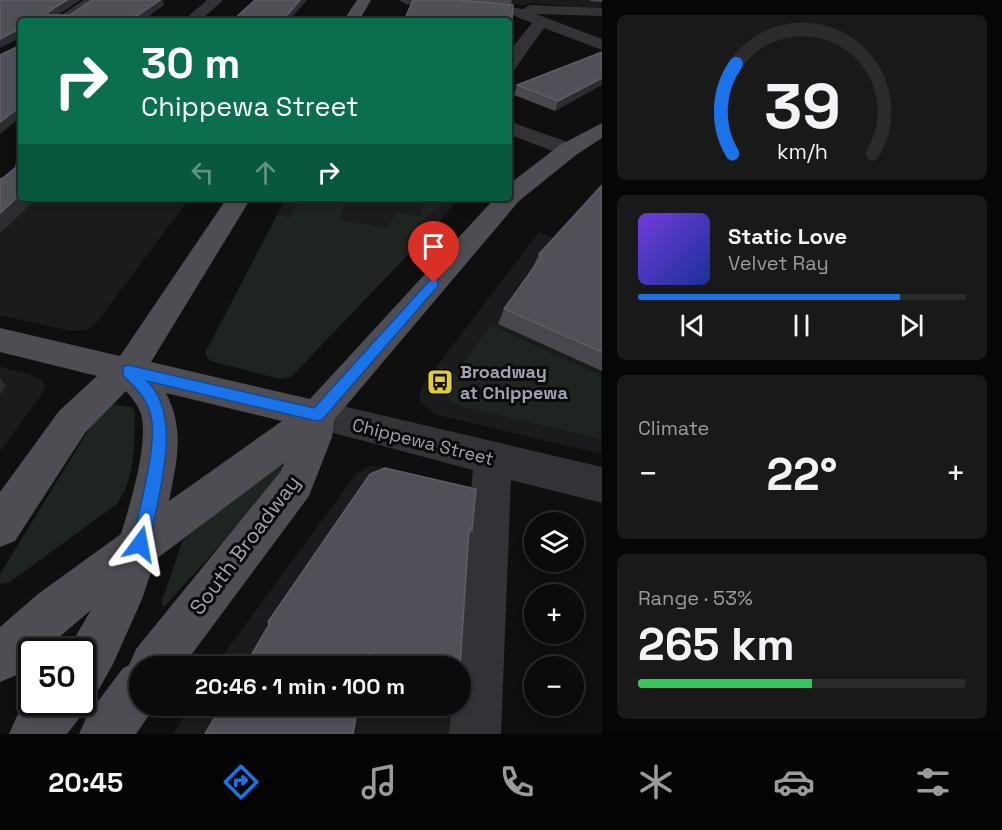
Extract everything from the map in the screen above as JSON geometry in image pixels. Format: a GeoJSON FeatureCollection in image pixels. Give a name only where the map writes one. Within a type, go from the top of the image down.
{"type":"FeatureCollection","features":[{"type":"Feature","properties":{"kind":"main road"},"geometry":{"type":"LineString","coordinates":[[353,18],[364,0]]}},
{"type":"Feature","properties":{"kind":"main road","name":"South Broadway"},"geometry":{"type":"LineString","coordinates":[[512,194],[568,150],[602,129]]}},
{"type":"Feature","properties":{"kind":"main road"},"geometry":{"type":"LineString","coordinates":[[0,527],[67,427],[108,384],[128,371],[237,201]]}},
{"type":"Feature","properties":{"kind":"main road","name":"South Broadway"},"geometry":{"type":"LineString","coordinates":[[0,658],[54,610],[140,544],[258,462],[317,415],[506,201]]}},
{"type":"Feature","properties":{"kind":"main road","name":"Chippewa Street"},"geometry":{"type":"LineString","coordinates":[[0,340],[317,415]]}},
{"type":"Feature","properties":{"kind":"main road"},"geometry":{"type":"LineString","coordinates":[[96,646],[126,589],[140,544],[158,452],[159,417],[148,391],[128,371]]}},
{"type":"Feature","properties":{"kind":"main road","name":"South Broadway"},"geometry":{"type":"LineString","coordinates":[[161,656],[295,483],[314,437],[317,415]]}},
{"type":"Feature","properties":{"kind":"main road"},"geometry":{"type":"LineString","coordinates":[[105,734],[129,700]]}},
{"type":"Feature","properties":{"kind":"main road"},"geometry":{"type":"LineString","coordinates":[[35,734],[49,716]]}},
{"type":"Feature","properties":{"kind":"street"},"geometry":{"type":"LineString","coordinates":[[65,18],[94,0]]}},
{"type":"Feature","properties":{"kind":"street"},"geometry":{"type":"LineString","coordinates":[[195,18],[216,0]]}},
{"type":"Feature","properties":{"kind":"street"},"geometry":{"type":"LineString","coordinates":[[406,0],[513,10],[602,12]]}},
{"type":"Feature","properties":{"kind":"street"},"geometry":{"type":"LineString","coordinates":[[513,10],[602,45]]}},
{"type":"Feature","properties":{"kind":"street"},"geometry":{"type":"LineString","coordinates":[[512,61],[541,21]]}},
{"type":"Feature","properties":{"kind":"street"},"geometry":{"type":"LineString","coordinates":[[512,129],[568,150]]}},
{"type":"Feature","properties":{"kind":"street","name":"Chippewa Street"},"geometry":{"type":"LineString","coordinates":[[317,415],[602,485]]}},
{"type":"Feature","properties":{"kind":"street"},"geometry":{"type":"LineString","coordinates":[[475,734],[493,459]]}},
{"type":"Feature","properties":{"kind":"shaded area"},"geometry":{"type":"Polygon","coordinates":[[[464,0],[601,0],[601,9],[533,3],[524,5],[464,0]]]}},
{"type":"Feature","properties":{"kind":"shaded area"},"geometry":{"type":"Polygon","coordinates":[[[0,191],[18,197],[18,201],[188,201],[96,323],[85,330],[70,331],[0,315],[0,191]]]}},
{"type":"Feature","properties":{"kind":"shaded area"},"geometry":{"type":"Polygon","coordinates":[[[284,201],[458,201],[422,240],[277,215],[284,201]]]}},
{"type":"Feature","properties":{"kind":"shaded area"},"geometry":{"type":"Polygon","coordinates":[[[299,201],[340,202],[345,205],[339,220],[388,228],[396,212],[420,216],[424,201],[444,201],[406,237],[422,240],[291,377],[280,379],[211,361],[206,356],[206,351],[277,215],[291,217],[299,201]]]}},
{"type":"Feature","properties":{"kind":"shaded area"},"geometry":{"type":"Polygon","coordinates":[[[539,232],[601,258],[601,454],[435,414],[420,402],[420,392],[424,383],[539,232]]]}},
{"type":"Feature","properties":{"kind":"shaded area"},"geometry":{"type":"Polygon","coordinates":[[[491,325],[601,376],[601,439],[452,404],[444,390],[491,325]]]}},
{"type":"Feature","properties":{"kind":"shaded area"},"geometry":{"type":"Polygon","coordinates":[[[0,367],[31,374],[41,380],[45,387],[0,451],[0,367]]]}},
{"type":"Feature","properties":{"kind":"shaded area"},"geometry":{"type":"Polygon","coordinates":[[[109,404],[132,407],[135,413],[131,472],[117,504],[10,582],[0,584],[0,574],[102,408],[109,404]]]}},
{"type":"Feature","properties":{"kind":"shaded area"},"geometry":{"type":"Polygon","coordinates":[[[281,466],[286,472],[164,607],[161,603],[183,540],[269,470],[281,466]]]}},
{"type":"Feature","properties":{"kind":"shaded area"},"geometry":{"type":"Polygon","coordinates":[[[369,466],[384,467],[482,492],[468,656],[222,656],[356,474],[369,466]]]}},
{"type":"Feature","properties":{"kind":"shaded area"},"geometry":{"type":"Polygon","coordinates":[[[184,716],[463,716],[461,734],[173,734],[184,716]]]}},
{"type":"Feature","properties":{"kind":"building"},"geometry":{"type":"Polygon","coordinates":[[[0,0],[67,0],[48,12],[48,15],[70,15],[92,0],[160,0],[134,18],[18,18],[18,30],[0,39],[0,0]]]}},
{"type":"Feature","properties":{"kind":"building"},"geometry":{"type":"Polygon","coordinates":[[[255,0],[300,0],[285,18],[235,18],[255,0]]]}},
{"type":"Feature","properties":{"kind":"building"},"geometry":{"type":"Polygon","coordinates":[[[413,0],[457,0],[513,5],[512,19],[405,18],[413,0]]]}},
{"type":"Feature","properties":{"kind":"building"},"geometry":{"type":"Polygon","coordinates":[[[18,46],[18,108],[0,122],[0,55],[18,46]]]}},
{"type":"Feature","properties":{"kind":"building"},"geometry":{"type":"Polygon","coordinates":[[[602,52],[602,78],[558,101],[517,85],[602,52]]]}},
{"type":"Feature","properties":{"kind":"building"},"geometry":{"type":"Polygon","coordinates":[[[17,160],[18,197],[0,213],[0,179],[16,167],[17,160]]]}},
{"type":"Feature","properties":{"kind":"building"},"geometry":{"type":"Polygon","coordinates":[[[602,185],[602,352],[504,309],[542,256],[539,254],[602,185]]]}},
{"type":"Feature","properties":{"kind":"building"},"geometry":{"type":"Polygon","coordinates":[[[385,468],[476,489],[472,530],[469,529],[461,656],[377,656],[368,653],[367,656],[251,656],[270,623],[268,622],[370,474],[385,468]]]}},
{"type":"Feature","properties":{"kind":"building"},"geometry":{"type":"Polygon","coordinates":[[[216,716],[356,716],[353,734],[205,734],[216,716]]]}},
{"type":"Feature","properties":{"kind":"place","name":"Broadway at Chippewa"},"geometry":{"type":"Point","coordinates":[440,382]}},
{"type":"Feature","properties":{"kind":"route"},"geometry":{"type":"LineString","coordinates":[[140,544],[152,493],[158,452],[159,417],[148,391],[128,371],[317,415],[434,283]]}}]}
